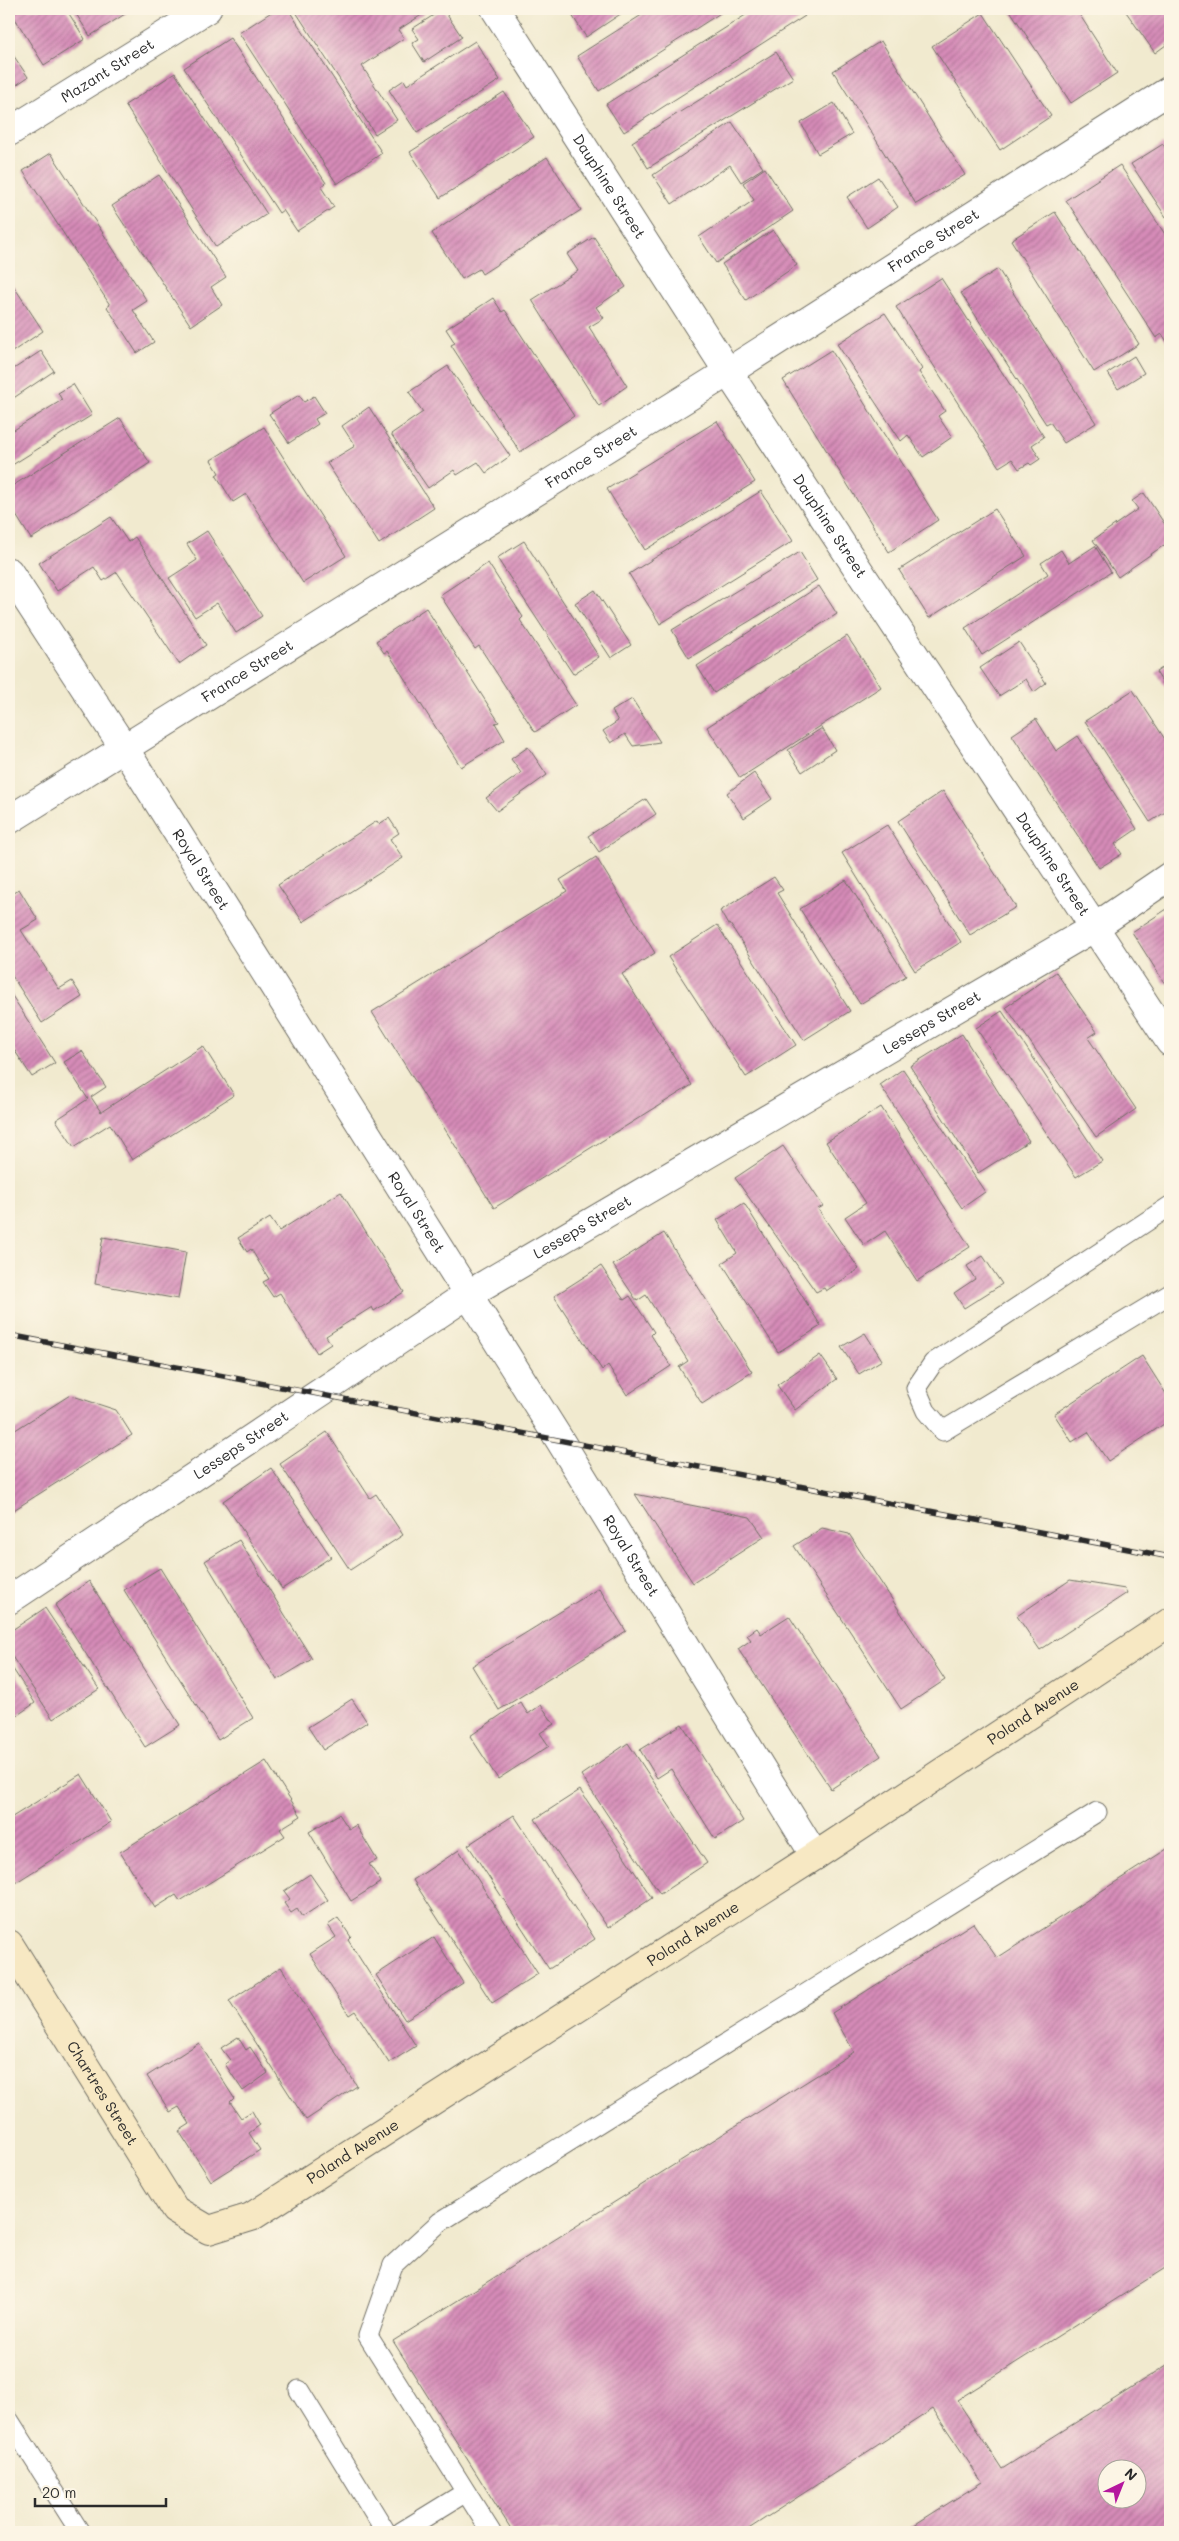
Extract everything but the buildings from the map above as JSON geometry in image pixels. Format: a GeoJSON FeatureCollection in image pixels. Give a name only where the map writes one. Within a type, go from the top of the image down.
{"type":"FeatureCollection","features":[{"type":"Feature","properties":{"kind":"street","name":"Mazant Street"},"geometry":{"type":"LineString","coordinates":[[9,132],[207,9]]}},
{"type":"Feature","properties":{"kind":"street","name":"Dauphine Street"},"geometry":{"type":"LineString","coordinates":[[495,9],[728,372],[1170,1042]]}},
{"type":"Feature","properties":{"kind":"street","name":"France Street"},"geometry":{"type":"LineString","coordinates":[[9,820],[728,372],[1170,90]]}},
{"type":"Feature","properties":{"kind":"street","name":"Royal Street"},"geometry":{"type":"LineString","coordinates":[[9,572],[124,748],[559,1440],[815,1856]]}},
{"type":"Feature","properties":{"kind":"street","name":"Lesseps Street"},"geometry":{"type":"LineString","coordinates":[[9,1600],[467,1295],[1095,926],[1170,876]]}},
{"type":"Feature","properties":{"kind":"street","name":"Poland Avenue"},"geometry":{"type":"LineString","coordinates":[[209,2230],[250,2217],[815,1856],[1170,1622]]}},
{"type":"Feature","properties":{"kind":"street","name":"Chartres Street"},"geometry":{"type":"LineString","coordinates":[[9,1944],[175,2210],[209,2230]]}},
{"type":"Feature","properties":{"kind":"lane"},"geometry":{"type":"LineString","coordinates":[[1170,1206],[933,1364],[916,1388],[926,1411],[943,1431],[1170,1294]]}},
{"type":"Feature","properties":{"kind":"lane"},"geometry":{"type":"LineString","coordinates":[[490,2532],[368,2336],[393,2265],[440,2222],[1097,1812]]}},
{"type":"Feature","properties":{"kind":"lane"},"geometry":{"type":"LineString","coordinates":[[299,2390],[386,2532]]}},
{"type":"Feature","properties":{"kind":"lane"},"geometry":{"type":"LineString","coordinates":[[9,2420],[80,2532]]}},
{"type":"Feature","properties":{"kind":"lane"},"geometry":{"type":"LineString","coordinates":[[401,2532],[466,2492]]}},
{"type":"Feature","properties":{"kind":"railway"},"geometry":{"type":"LineString","coordinates":[[9,1335],[1170,1557]]}}]}
